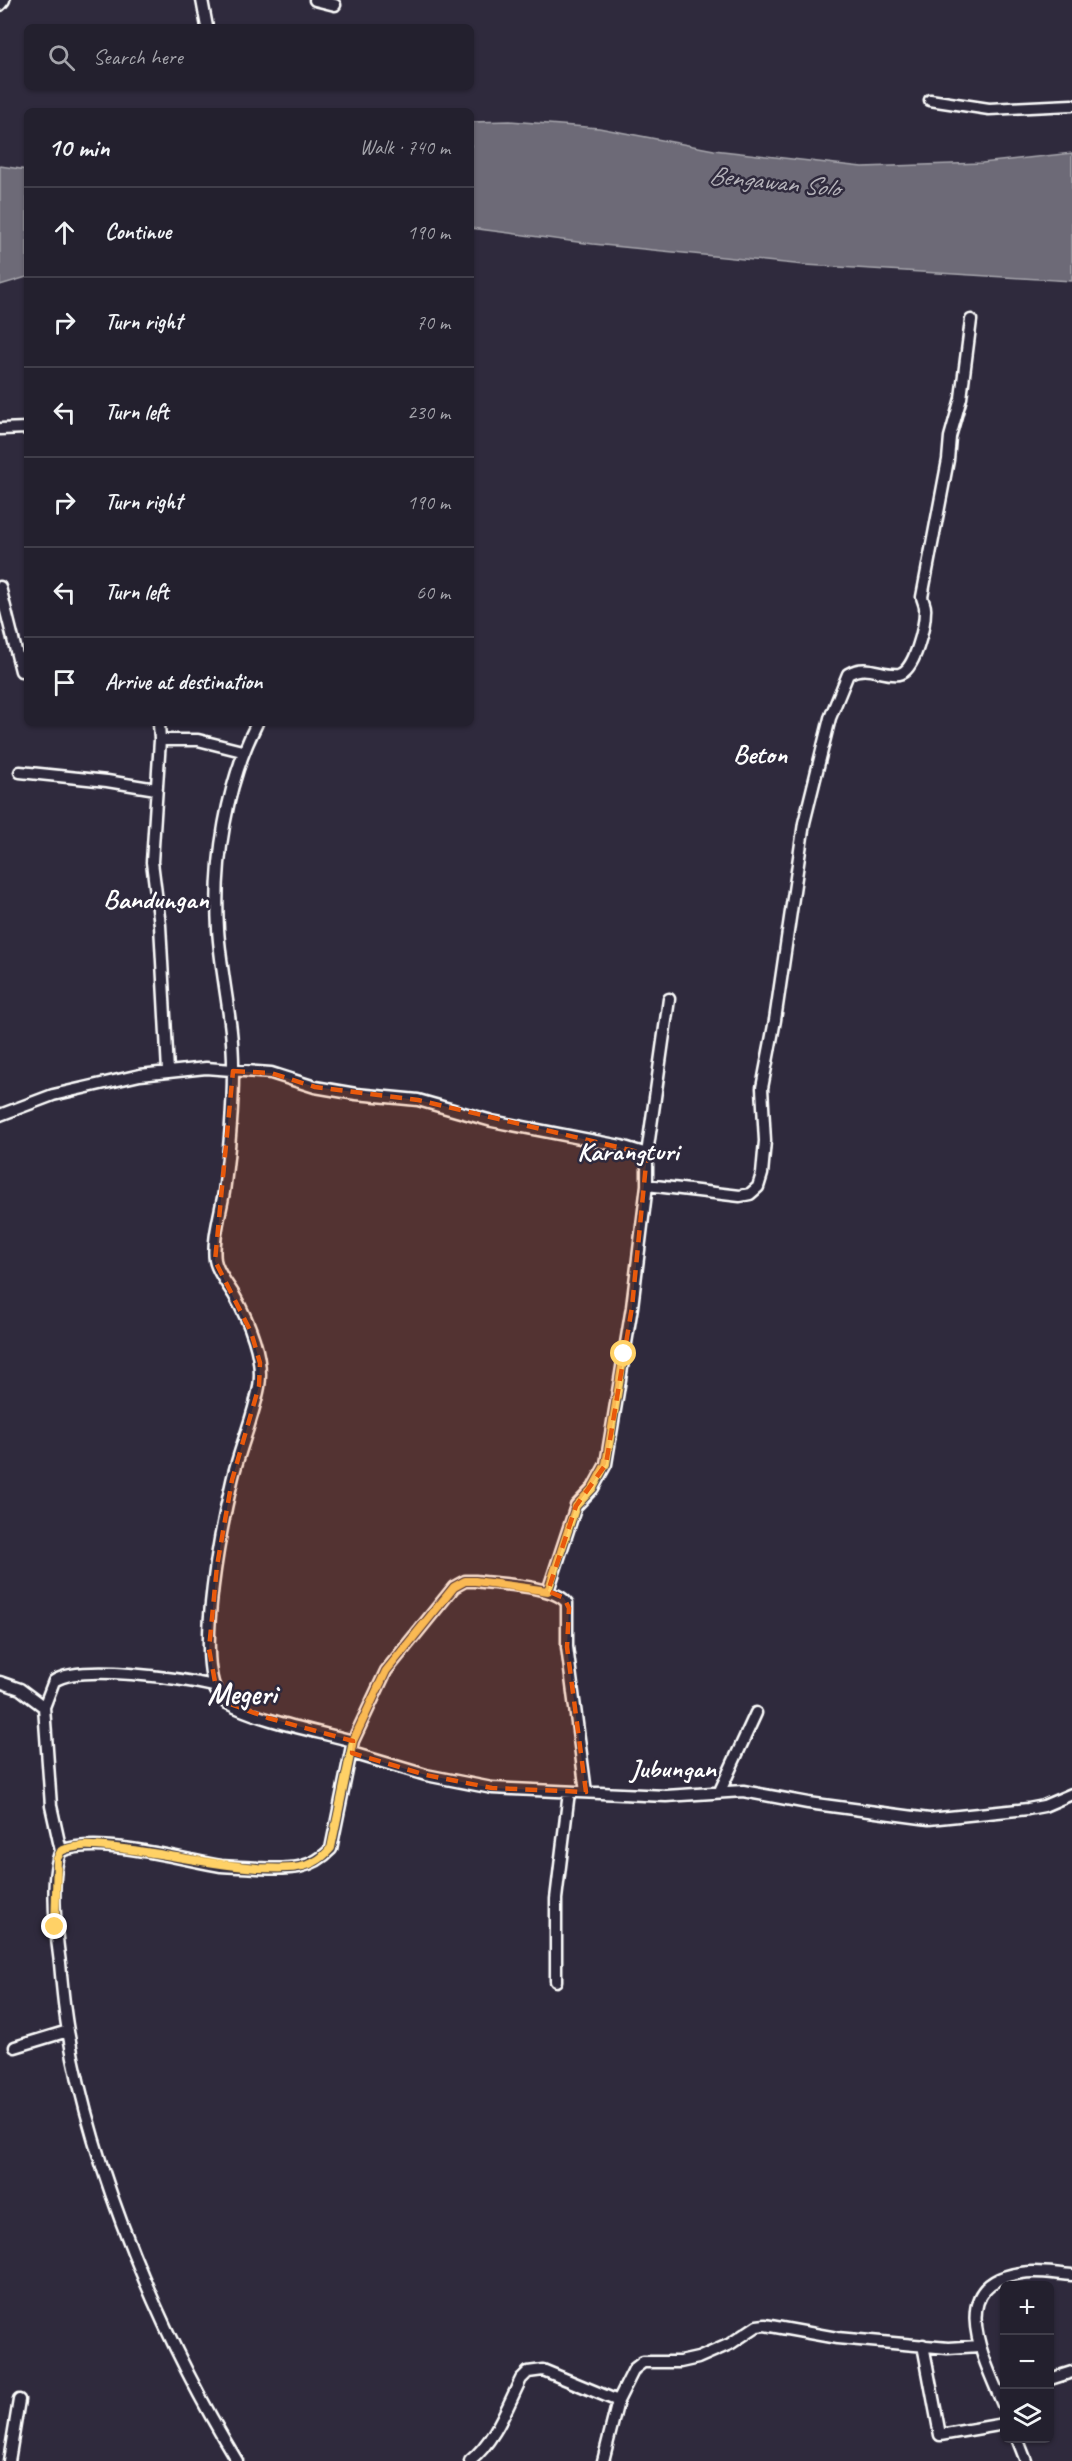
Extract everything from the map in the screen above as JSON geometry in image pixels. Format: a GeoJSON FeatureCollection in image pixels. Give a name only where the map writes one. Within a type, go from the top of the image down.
{"type":"FeatureCollection","features":[{"type":"Feature","properties":{"kind":"street"},"geometry":{"type":"LineString","coordinates":[[0,5],[4,0]]}},
{"type":"Feature","properties":{"kind":"street"},"geometry":{"type":"LineString","coordinates":[[202,0],[206,24]]}},
{"type":"Feature","properties":{"kind":"street"},"geometry":{"type":"LineString","coordinates":[[315,0],[335,5]]}},
{"type":"Feature","properties":{"kind":"street"},"geometry":{"type":"LineString","coordinates":[[930,100],[989,109],[1072,105]]}},
{"type":"Feature","properties":{"kind":"street"},"geometry":{"type":"LineString","coordinates":[[647,1185],[740,1196],[750,1194],[758,1187],[762,1174],[765,1141],[762,1088],[775,1020],[804,823],[813,783],[830,718],[848,674],[864,669],[903,673],[908,668],[918,645],[926,609],[922,595],[948,460],[950,437],[961,398],[971,320]]}},
{"type":"Feature","properties":{"kind":"street"},"geometry":{"type":"LineString","coordinates":[[0,429],[24,428]]}},
{"type":"Feature","properties":{"kind":"street"},"geometry":{"type":"LineString","coordinates":[[0,587],[21,671]]}},
{"type":"Feature","properties":{"kind":"street"},"geometry":{"type":"LineString","coordinates":[[159,726],[152,862],[160,925],[168,1071]]}},
{"type":"Feature","properties":{"kind":"street"},"geometry":{"type":"LineString","coordinates":[[255,726],[242,751],[224,835],[219,880],[218,928],[230,1020],[233,1071],[224,1189],[215,1261],[251,1332],[260,1363],[259,1386],[232,1480],[217,1566],[209,1640],[211,1669],[214,1686],[225,1702],[268,1718],[353,1741]]}},
{"type":"Feature","properties":{"kind":"street"},"geometry":{"type":"LineString","coordinates":[[160,740],[198,740],[242,751]]}},
{"type":"Feature","properties":{"kind":"street"},"geometry":{"type":"LineString","coordinates":[[20,772],[107,781],[156,789]]}},
{"type":"Feature","properties":{"kind":"street"},"geometry":{"type":"LineString","coordinates":[[548,1591],[576,1506],[593,1488],[606,1464],[632,1306],[647,1185],[647,1154],[669,999]]}},
{"type":"Feature","properties":{"kind":"street"},"geometry":{"type":"LineString","coordinates":[[0,1115],[53,1095],[140,1075],[206,1068],[271,1073],[315,1087],[356,1094],[418,1100],[492,1121],[621,1146],[647,1154]]}},
{"type":"Feature","properties":{"kind":"street"},"geometry":{"type":"LineString","coordinates":[[61,1851],[88,1846],[130,1850],[225,1866],[286,1869],[304,1866],[321,1859],[331,1848],[353,1741],[386,1671],[454,1587],[465,1581],[548,1591],[564,1598],[568,1608],[567,1647],[585,1792]]}},
{"type":"Feature","properties":{"kind":"street"},"geometry":{"type":"LineString","coordinates":[[214,1686],[151,1675],[79,1674],[54,1682],[44,1707],[51,1806],[61,1851],[56,1869],[55,1927],[68,2031],[88,2114],[110,2189],[177,2352],[210,2417],[237,2461]]}},
{"type":"Feature","properties":{"kind":"street"},"geometry":{"type":"LineString","coordinates":[[0,1682],[20,1689],[44,1707]]}},
{"type":"Feature","properties":{"kind":"street"},"geometry":{"type":"LineString","coordinates":[[720,1791],[756,1713]]}},
{"type":"Feature","properties":{"kind":"street"},"geometry":{"type":"LineString","coordinates":[[352,1753],[426,1775],[492,1788],[666,1796],[743,1791],[808,1803],[929,1819],[1036,1807],[1072,1794]]}},
{"type":"Feature","properties":{"kind":"street"},"geometry":{"type":"LineString","coordinates":[[556,1980],[556,1899],[569,1792]]}},
{"type":"Feature","properties":{"kind":"street"},"geometry":{"type":"LineString","coordinates":[[15,2047],[68,2031]]}},
{"type":"Feature","properties":{"kind":"street"},"geometry":{"type":"LineString","coordinates":[[1000,2389],[980,2346],[977,2330],[977,2301],[982,2290],[991,2283],[1020,2273],[1036,2271],[1072,2275]]}},
{"type":"Feature","properties":{"kind":"street"},"geometry":{"type":"LineString","coordinates":[[603,2461],[618,2401],[634,2369],[643,2362],[680,2362],[698,2358],[730,2344],[757,2326],[765,2325],[817,2336],[964,2348],[980,2346]]}},
{"type":"Feature","properties":{"kind":"street"},"geometry":{"type":"LineString","coordinates":[[923,2345],[940,2435],[1000,2425]]}},
{"type":"Feature","properties":{"kind":"street"},"geometry":{"type":"LineString","coordinates":[[470,2461],[479,2454],[493,2435],[521,2379],[528,2372],[543,2370],[618,2401]]}},
{"type":"Feature","properties":{"kind":"street"},"geometry":{"type":"LineString","coordinates":[[1054,2378],[1072,2372]]}},
{"type":"Feature","properties":{"kind":"street"},"geometry":{"type":"LineString","coordinates":[[9,2461],[19,2400]]}},
{"type":"Feature","properties":{"kind":"street"},"geometry":{"type":"LineString","coordinates":[[1019,2443],[1026,2461]]}},
{"type":"Feature","properties":{"kind":"highlighted area"},"geometry":{"type":"Polygon","coordinates":[[[233,1071],[271,1073],[315,1087],[418,1100],[647,1154],[632,1307],[606,1464],[576,1506],[548,1591],[564,1598],[569,1608],[567,1647],[586,1792],[492,1788],[426,1775],[352,1753],[353,1741],[268,1718],[225,1702],[217,1693],[209,1649],[217,1566],[232,1480],[259,1386],[260,1363],[251,1332],[215,1261],[233,1071]]]}},
{"type":"Feature","properties":{"kind":"water","name":"Bengawan Solo"},"geometry":{"type":"Polygon","coordinates":[[[510,121],[599,128],[714,150],[862,167],[982,163],[1072,153],[1072,281],[805,265],[593,244],[474,228],[474,122],[510,121]]]}},
{"type":"Feature","properties":{"kind":"water"},"geometry":{"type":"Polygon","coordinates":[[[0,166],[24,170],[24,278],[0,285],[0,166]]]}},
{"type":"Feature","properties":{"kind":"district","name":"Beton"},"geometry":{"type":"Point","coordinates":[760,754]}},
{"type":"Feature","properties":{"kind":"district","name":"Bandungan"},"geometry":{"type":"Point","coordinates":[156,899]}},
{"type":"Feature","properties":{"kind":"district","name":"Karangturi"},"geometry":{"type":"Point","coordinates":[628,1151]}},
{"type":"Feature","properties":{"kind":"district","name":"Megeri"},"geometry":{"type":"Point","coordinates":[242,1694]}},
{"type":"Feature","properties":{"kind":"district","name":"Jubungan"},"geometry":{"type":"Point","coordinates":[673,1768]}},
{"type":"Feature","properties":{"kind":"route"},"geometry":{"type":"LineString","coordinates":[[55,1927],[57,1859],[61,1851],[69,1848],[88,1846],[130,1850],[225,1866],[286,1869],[304,1866],[321,1859],[331,1848],[353,1741],[386,1671],[454,1587],[465,1581],[475,1581],[548,1591],[564,1536],[576,1506],[593,1488],[606,1464],[624,1354]]}}]}
